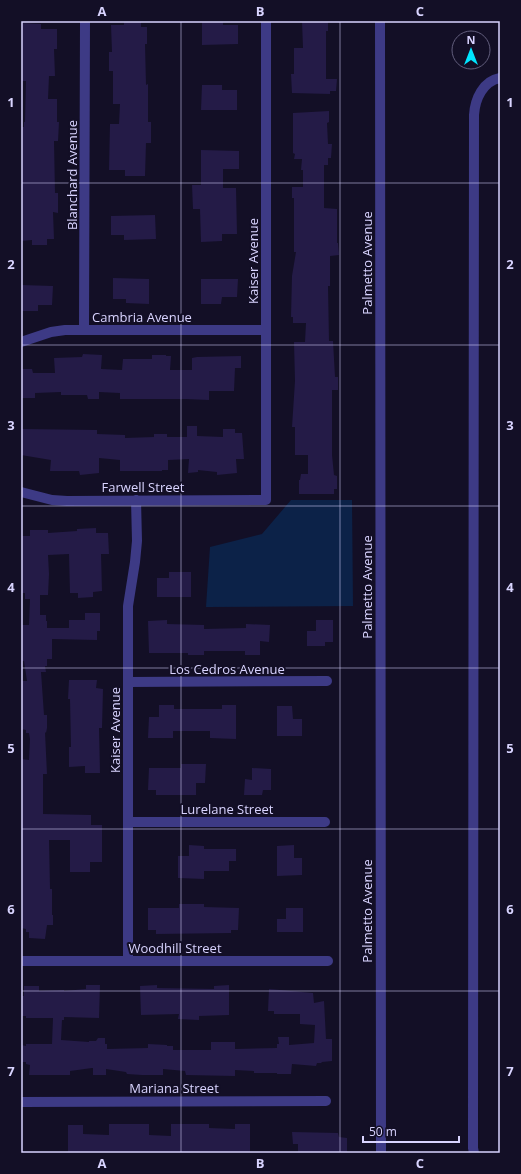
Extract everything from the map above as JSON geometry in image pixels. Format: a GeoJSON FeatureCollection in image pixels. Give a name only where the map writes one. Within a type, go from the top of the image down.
{"type":"FeatureCollection","features":[{"type":"Feature","properties":{"kind":"street","name":"Blanchard Avenue"},"geometry":{"type":"LineString","coordinates":[[84,330],[85,21]]}},
{"type":"Feature","properties":{"kind":"street","name":"Kaiser Avenue"},"geometry":{"type":"LineString","coordinates":[[266,21],[266,500]]}},
{"type":"Feature","properties":{"kind":"street","name":"Palmetto Avenue"},"geometry":{"type":"LineString","coordinates":[[380,21],[381,1153]]}},
{"type":"Feature","properties":{"kind":"street"},"geometry":{"type":"LineString","coordinates":[[474,1153],[474,114],[475,102],[482,88],[495,78],[500,78]]}},
{"type":"Feature","properties":{"kind":"street","name":"Cambria Avenue"},"geometry":{"type":"LineString","coordinates":[[21,342],[58,331],[266,330]]}},
{"type":"Feature","properties":{"kind":"street","name":"Farwell Street"},"geometry":{"type":"LineString","coordinates":[[21,492],[52,500],[266,500]]}},
{"type":"Feature","properties":{"kind":"street","name":"Kaiser Avenue"},"geometry":{"type":"LineString","coordinates":[[128,961],[128,606],[137,540],[136,500]]}},
{"type":"Feature","properties":{"kind":"street","name":"Los Cedros Avenue"},"geometry":{"type":"LineString","coordinates":[[128,682],[327,681]]}},
{"type":"Feature","properties":{"kind":"street","name":"Lurelane Street"},"geometry":{"type":"LineString","coordinates":[[129,822],[326,822]]}},
{"type":"Feature","properties":{"kind":"street","name":"Woodhill Street"},"geometry":{"type":"LineString","coordinates":[[21,961],[328,961]]}},
{"type":"Feature","properties":{"kind":"street","name":"Mariana Street"},"geometry":{"type":"LineString","coordinates":[[21,1102],[326,1100]]}},
{"type":"Feature","properties":{"kind":"water"},"geometry":{"type":"Polygon","coordinates":[[[291,500],[352,500],[353,606],[206,607],[210,547],[262,534],[291,500]]]}},
{"type":"Feature","properties":{"kind":"building"},"geometry":{"type":"Polygon","coordinates":[[[124,21],[141,21],[141,27],[147,27],[147,44],[145,44],[146,85],[148,84],[148,122],[151,122],[151,143],[146,143],[145,176],[125,176],[125,170],[109,170],[110,124],[119,124],[120,104],[113,104],[113,71],[109,71],[109,52],[112,52],[111,25],[124,25],[124,21]]]}},
{"type":"Feature","properties":{"kind":"building"},"geometry":{"type":"Polygon","coordinates":[[[202,21],[223,21],[223,25],[238,25],[238,44],[202,45],[202,21]]]}},
{"type":"Feature","properties":{"kind":"building"},"geometry":{"type":"Polygon","coordinates":[[[302,21],[328,21],[328,31],[326,31],[326,79],[337,79],[336,91],[330,91],[330,94],[292,93],[291,74],[294,74],[294,48],[303,48],[302,21]]]}},
{"type":"Feature","properties":{"kind":"building"},"geometry":{"type":"Polygon","coordinates":[[[21,23],[41,24],[41,29],[57,29],[57,49],[54,49],[55,76],[49,76],[48,99],[57,99],[57,122],[59,122],[58,141],[54,141],[55,193],[58,193],[58,213],[53,212],[54,239],[47,239],[47,245],[32,245],[32,240],[21,241],[21,127],[24,127],[25,122],[26,81],[21,81],[21,23]]]}},
{"type":"Feature","properties":{"kind":"building"},"geometry":{"type":"Polygon","coordinates":[[[202,85],[222,85],[222,90],[237,90],[237,110],[201,110],[202,85]]]}},
{"type":"Feature","properties":{"kind":"building"},"geometry":{"type":"Polygon","coordinates":[[[329,111],[329,122],[327,123],[328,144],[332,144],[331,158],[328,158],[328,165],[324,165],[324,208],[337,209],[337,243],[339,255],[330,256],[330,286],[328,286],[329,341],[333,341],[335,377],[338,377],[338,390],[332,390],[332,455],[334,475],[337,476],[337,489],[334,489],[334,494],[299,494],[299,480],[301,474],[308,474],[308,455],[295,455],[295,427],[292,427],[295,381],[294,342],[305,342],[306,323],[293,323],[293,317],[291,317],[292,276],[296,252],[294,252],[294,198],[292,198],[292,187],[303,187],[303,170],[301,170],[302,159],[294,159],[295,154],[293,153],[293,113],[329,111]]]}},
{"type":"Feature","properties":{"kind":"building"},"geometry":{"type":"Polygon","coordinates":[[[201,150],[239,151],[239,169],[223,169],[223,188],[236,188],[237,234],[222,234],[222,241],[201,242],[200,209],[193,209],[192,185],[201,185],[201,150]]]}},
{"type":"Feature","properties":{"kind":"building"},"geometry":{"type":"Polygon","coordinates":[[[155,215],[156,239],[124,240],[124,235],[111,235],[111,216],[155,215]]]}},
{"type":"Feature","properties":{"kind":"building"},"geometry":{"type":"Polygon","coordinates":[[[113,278],[149,279],[149,304],[126,303],[126,299],[113,299],[113,278]]]}},
{"type":"Feature","properties":{"kind":"building"},"geometry":{"type":"Polygon","coordinates":[[[201,279],[238,279],[237,297],[222,297],[221,304],[201,304],[201,279]]]}},
{"type":"Feature","properties":{"kind":"building"},"geometry":{"type":"Polygon","coordinates":[[[21,285],[53,286],[52,305],[38,305],[38,311],[21,311],[21,285]]]}},
{"type":"Feature","properties":{"kind":"building"},"geometry":{"type":"Polygon","coordinates":[[[83,354],[102,355],[101,369],[122,370],[123,359],[152,359],[152,355],[171,356],[170,370],[192,370],[192,358],[197,357],[241,356],[241,368],[235,368],[234,391],[209,391],[209,400],[120,399],[120,393],[99,392],[99,399],[88,399],[87,395],[61,395],[61,392],[35,393],[35,398],[21,398],[21,369],[32,369],[33,373],[55,373],[54,358],[82,357],[83,354]]]}},
{"type":"Feature","properties":{"kind":"building"},"geometry":{"type":"Polygon","coordinates":[[[187,426],[197,426],[197,436],[223,437],[223,429],[235,429],[235,433],[242,433],[244,459],[236,459],[237,473],[217,475],[217,472],[198,470],[198,472],[188,473],[189,459],[168,460],[168,470],[120,471],[120,460],[99,458],[99,473],[80,475],[79,471],[50,471],[51,460],[21,455],[21,429],[97,430],[97,434],[125,435],[125,438],[154,437],[154,434],[167,434],[167,437],[187,437],[187,426]]]}},
{"type":"Feature","properties":{"kind":"building"},"geometry":{"type":"Polygon","coordinates":[[[96,528],[96,533],[108,533],[109,554],[101,554],[102,591],[93,592],[93,597],[78,598],[78,593],[70,593],[69,554],[48,555],[48,595],[40,595],[40,615],[46,615],[47,628],[69,628],[69,620],[85,620],[85,613],[100,613],[100,631],[97,631],[97,640],[52,639],[52,659],[47,659],[47,666],[45,666],[46,672],[41,672],[44,715],[47,715],[47,728],[46,733],[45,732],[47,774],[43,774],[43,814],[91,815],[91,825],[102,825],[102,862],[90,862],[90,872],[70,872],[70,840],[49,840],[50,889],[52,889],[53,925],[47,925],[45,939],[29,938],[29,932],[26,932],[26,929],[21,928],[21,759],[29,760],[30,739],[29,733],[26,733],[26,730],[21,729],[21,681],[27,681],[24,661],[21,661],[21,625],[29,625],[30,599],[25,599],[25,593],[21,593],[21,536],[30,536],[30,530],[48,530],[48,533],[96,528]]]}},
{"type":"Feature","properties":{"kind":"building"},"geometry":{"type":"Polygon","coordinates":[[[169,572],[191,572],[191,597],[157,597],[157,578],[169,578],[169,572]]]}},
{"type":"Feature","properties":{"kind":"building"},"geometry":{"type":"Polygon","coordinates":[[[167,620],[167,624],[204,625],[204,629],[246,628],[246,624],[270,625],[269,642],[260,641],[260,655],[245,655],[245,651],[204,651],[204,655],[188,655],[188,653],[149,653],[148,621],[167,620]]]}},
{"type":"Feature","properties":{"kind":"building"},"geometry":{"type":"Polygon","coordinates":[[[316,620],[333,620],[333,642],[325,642],[325,646],[307,646],[307,631],[316,631],[316,620]]]}},
{"type":"Feature","properties":{"kind":"building"},"geometry":{"type":"Polygon","coordinates":[[[69,680],[97,680],[96,688],[103,689],[102,728],[99,728],[100,773],[85,773],[85,766],[69,767],[69,747],[71,747],[70,699],[68,699],[69,680]]]}},
{"type":"Feature","properties":{"kind":"building"},"geometry":{"type":"Polygon","coordinates":[[[159,705],[174,705],[174,709],[222,709],[222,705],[236,705],[236,739],[210,738],[210,731],[173,731],[173,738],[148,738],[149,717],[159,717],[159,705]]]}},
{"type":"Feature","properties":{"kind":"building"},"geometry":{"type":"Polygon","coordinates":[[[277,706],[292,706],[293,719],[302,719],[302,736],[277,736],[277,706]]]}},
{"type":"Feature","properties":{"kind":"building"},"geometry":{"type":"Polygon","coordinates":[[[181,764],[206,764],[205,783],[196,783],[196,795],[156,795],[156,790],[148,790],[149,768],[181,768],[181,764]]]}},
{"type":"Feature","properties":{"kind":"building"},"geometry":{"type":"Polygon","coordinates":[[[252,768],[271,769],[271,790],[263,790],[262,795],[244,795],[245,779],[252,780],[252,768]]]}},
{"type":"Feature","properties":{"kind":"building"},"geometry":{"type":"Polygon","coordinates":[[[189,845],[204,846],[204,849],[236,849],[236,861],[229,861],[229,871],[204,871],[204,879],[178,878],[178,856],[189,856],[189,845]]]}},
{"type":"Feature","properties":{"kind":"building"},"geometry":{"type":"Polygon","coordinates":[[[294,845],[294,858],[302,858],[302,875],[277,876],[277,846],[294,845]]]}},
{"type":"Feature","properties":{"kind":"building"},"geometry":{"type":"Polygon","coordinates":[[[179,904],[204,904],[204,907],[239,908],[238,930],[231,930],[231,933],[156,934],[156,930],[148,930],[148,908],[179,908],[179,904]]]}},
{"type":"Feature","properties":{"kind":"building"},"geometry":{"type":"Polygon","coordinates":[[[286,908],[303,908],[303,932],[277,932],[277,919],[286,919],[286,908]]]}},
{"type":"Feature","properties":{"kind":"building"},"geometry":{"type":"Polygon","coordinates":[[[86,985],[100,985],[99,1018],[64,1017],[64,1020],[62,1020],[61,1040],[89,1042],[96,1041],[98,1038],[105,1038],[107,1049],[148,1048],[148,1044],[173,1046],[173,1050],[211,1050],[211,1042],[235,1042],[235,1049],[277,1048],[277,1044],[279,1044],[278,1037],[289,1037],[289,1045],[314,1043],[315,1025],[300,1024],[300,1014],[274,1014],[274,1011],[268,1011],[269,989],[313,993],[314,1003],[324,1001],[326,1039],[332,1039],[332,1061],[317,1063],[316,1066],[292,1064],[291,1074],[254,1073],[254,1071],[235,1070],[235,1076],[186,1075],[185,1071],[163,1069],[163,1075],[142,1075],[127,1074],[126,1072],[106,1069],[106,1075],[93,1075],[92,1068],[70,1071],[70,1075],[29,1075],[30,1065],[26,1064],[26,1062],[21,1062],[21,1045],[52,1044],[53,1018],[26,1018],[26,1016],[21,1016],[21,996],[24,996],[24,986],[39,986],[39,991],[64,991],[86,989],[86,985]]]}},
{"type":"Feature","properties":{"kind":"building"},"geometry":{"type":"Polygon","coordinates":[[[157,985],[157,988],[214,989],[214,986],[229,985],[229,1015],[199,1016],[199,1020],[178,1019],[179,1014],[141,1015],[140,986],[157,985]]]}},
{"type":"Feature","properties":{"kind":"building"},"geometry":{"type":"Polygon","coordinates":[[[109,1124],[149,1124],[149,1135],[171,1136],[171,1124],[209,1124],[209,1128],[235,1129],[235,1124],[250,1124],[250,1153],[68,1153],[68,1125],[83,1125],[83,1134],[109,1135],[109,1124]]]}},
{"type":"Feature","properties":{"kind":"building"},"geometry":{"type":"Polygon","coordinates":[[[292,1132],[338,1133],[339,1137],[347,1138],[347,1153],[298,1153],[298,1144],[293,1144],[292,1132]]]}}]}
